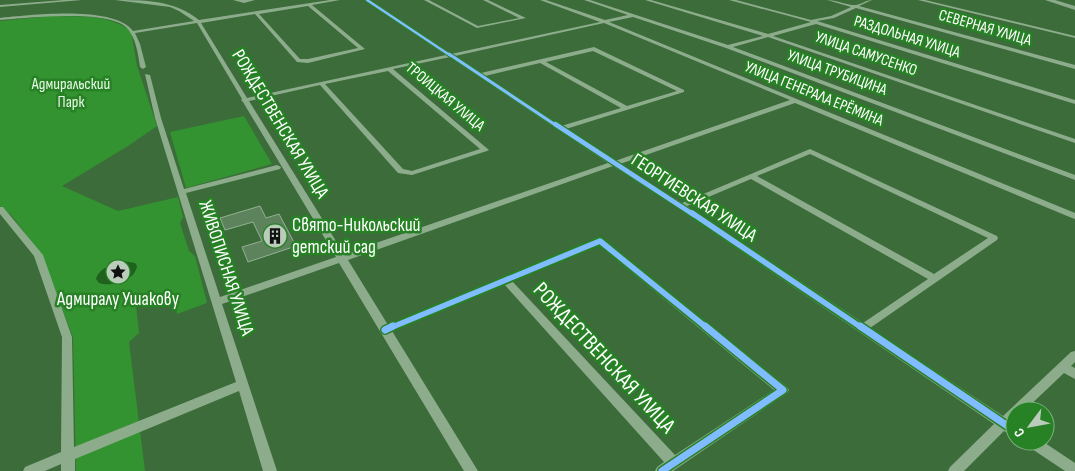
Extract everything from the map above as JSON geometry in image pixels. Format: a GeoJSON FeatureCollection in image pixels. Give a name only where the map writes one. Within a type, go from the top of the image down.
{"type":"FeatureCollection","features":[{"type":"Feature","properties":{"kind":"main road"},"geometry":{"type":"LineString","coordinates":[[1048,0],[1075,8]]}},
{"type":"Feature","properties":{"kind":"street"},"geometry":{"type":"LineString","coordinates":[[0,6],[30,1],[80,0]]}},
{"type":"Feature","properties":{"kind":"street","name":"РОЖДЕСТВЕНСКАЯ УЛИЦА"},"geometry":{"type":"LineString","coordinates":[[117,0],[170,6],[188,14],[198,22],[471,471]]}},
{"type":"Feature","properties":{"kind":"street"},"geometry":{"type":"LineString","coordinates":[[141,2],[146,0]]}},
{"type":"Feature","properties":{"kind":"street"},"geometry":{"type":"LineString","coordinates":[[234,0],[239,2],[253,0]]}},
{"type":"Feature","properties":{"kind":"street"},"geometry":{"type":"LineString","coordinates":[[133,32],[338,0]]}},
{"type":"Feature","properties":{"kind":"street","name":"ГЕОРГИЕВСКАЯ УЛИЦА"},"geometry":{"type":"LineString","coordinates":[[367,0],[681,206],[1003,423]]}},
{"type":"Feature","properties":{"kind":"street"},"geometry":{"type":"LineString","coordinates":[[426,0],[477,27],[524,18],[485,0]]}},
{"type":"Feature","properties":{"kind":"street","name":"УЛИЦА ГЕНЕРАЛА ЕРЁМИНА"},"geometry":{"type":"LineString","coordinates":[[542,0],[605,22],[1075,216]]}},
{"type":"Feature","properties":{"kind":"street","name":"УЛИЦА ТРУБИЦИНА"},"geometry":{"type":"LineString","coordinates":[[586,0],[728,47],[1075,178]]}},
{"type":"Feature","properties":{"kind":"street","name":"УЛИЦА САМУСЕНКО"},"geometry":{"type":"LineString","coordinates":[[647,0],[768,36],[1075,141]]}},
{"type":"Feature","properties":{"kind":"street","name":"РАЗДОЛЬНАЯ УЛИЦА"},"geometry":{"type":"LineString","coordinates":[[731,0],[813,22],[1075,102]]}},
{"type":"Feature","properties":{"kind":"street","name":"СЕВЕРНАЯ УЛИЦА"},"geometry":{"type":"LineString","coordinates":[[829,0],[1075,66]]}},
{"type":"Feature","properties":{"kind":"street"},"geometry":{"type":"LineString","coordinates":[[728,47],[832,16],[870,0]]}},
{"type":"Feature","properties":{"kind":"street"},"geometry":{"type":"LineString","coordinates":[[920,0],[1075,37]]}},
{"type":"Feature","properties":{"kind":"street"},"geometry":{"type":"LineString","coordinates":[[13,18],[30,1]]}},
{"type":"Feature","properties":{"kind":"street"},"geometry":{"type":"LineString","coordinates":[[256,13],[299,60],[308,61],[362,49],[309,5]]}},
{"type":"Feature","properties":{"kind":"street"},"geometry":{"type":"LineString","coordinates":[[0,19],[52,16],[102,18],[125,24],[133,32],[143,67]]}},
{"type":"Feature","properties":{"kind":"street","name":"ТРОИЦКАЯ УЛИЦА"},"geometry":{"type":"LineString","coordinates":[[244,100],[634,16]]}},
{"type":"Feature","properties":{"kind":"street"},"geometry":{"type":"LineString","coordinates":[[480,75],[594,50],[682,91],[561,128]]}},
{"type":"Feature","properties":{"kind":"street"},"geometry":{"type":"LineString","coordinates":[[541,61],[626,108]]}},
{"type":"Feature","properties":{"kind":"street","name":"ТРОИЦКАЯ УЛИЦА"},"geometry":{"type":"LineString","coordinates":[[321,83],[401,172],[412,173],[484,150],[389,69]]}},
{"type":"Feature","properties":{"kind":"street","name":"ЖИВОПИСНАЯ УЛИЦА"},"geometry":{"type":"LineString","coordinates":[[147,76],[158,118],[270,471]]}},
{"type":"Feature","properties":{"kind":"street"},"geometry":{"type":"LineString","coordinates":[[217,302],[794,101]]}},
{"type":"Feature","properties":{"kind":"street","name":"ГЕОРГИЕВСКАЯ УЛИЦА"},"geometry":{"type":"LineString","coordinates":[[681,206],[810,151],[994,238],[863,328]]}},
{"type":"Feature","properties":{"kind":"street"},"geometry":{"type":"LineString","coordinates":[[182,192],[276,167]]}},
{"type":"Feature","properties":{"kind":"street"},"geometry":{"type":"LineString","coordinates":[[751,176],[935,278]]}},
{"type":"Feature","properties":{"kind":"street"},"geometry":{"type":"LineString","coordinates":[[0,209],[38,255],[67,338],[68,471]]}},
{"type":"Feature","properties":{"kind":"street"},"geometry":{"type":"LineString","coordinates":[[385,330],[600,241],[783,390],[662,471]]}},
{"type":"Feature","properties":{"kind":"street","name":"РОЖДЕСТВЕНСКАЯ УЛИЦА"},"geometry":{"type":"LineString","coordinates":[[506,280],[674,463]]}},
{"type":"Feature","properties":{"kind":"street"},"geometry":{"type":"LineString","coordinates":[[1026,401],[1075,355]]}},
{"type":"Feature","properties":{"kind":"street"},"geometry":{"type":"LineString","coordinates":[[1063,367],[1075,374]]}},
{"type":"Feature","properties":{"kind":"street"},"geometry":{"type":"LineString","coordinates":[[30,471],[242,384]]}},
{"type":"Feature","properties":{"kind":"street"},"geometry":{"type":"LineString","coordinates":[[955,471],[1003,423]]}},
{"type":"Feature","properties":{"kind":"street"},"geometry":{"type":"LineString","coordinates":[[1046,451],[1075,470]]}},
{"type":"Feature","properties":{"kind":"green space","name":"Адмиральский Парк"},"geometry":{"type":"Polygon","coordinates":[[[53,16],[94,17],[113,22],[131,31],[137,66],[157,126],[62,186],[118,211],[178,197],[183,217],[180,223],[189,251],[195,256],[207,303],[177,314],[173,294],[136,306],[139,333],[129,342],[145,471],[76,471],[73,337],[41,254],[12,216],[0,206],[0,21],[53,16]]]}},
{"type":"Feature","properties":{"kind":"green space"},"geometry":{"type":"Polygon","coordinates":[[[244,116],[272,164],[186,188],[170,132],[244,116]]]}},
{"type":"Feature","properties":{"kind":"shaded area"},"geometry":{"type":"Polygon","coordinates":[[[123,261],[135,263],[137,266],[132,276],[122,282],[99,283],[96,279],[100,272],[123,261]]]}},
{"type":"Feature","properties":{"kind":"building","name":"Свято-Никольский детский сад"},"geometry":{"type":"Polygon","coordinates":[[[260,206],[266,218],[279,214],[296,246],[248,262],[242,247],[262,241],[253,222],[225,230],[220,218],[260,206]]]}},
{"type":"Feature","properties":{"kind":"cycle path"},"geometry":{"type":"LineString","coordinates":[[367,0],[681,206],[1005,424]]}},
{"type":"Feature","properties":{"kind":"cycle path"},"geometry":{"type":"LineString","coordinates":[[385,330],[600,241],[783,390],[662,471]]}},
{"type":"Feature","properties":{"kind":"place","name":"Свято-Никольский детский сад"},"geometry":{"type":"Point","coordinates":[275,236]}},
{"type":"Feature","properties":{"kind":"place","name":"Адмиралу Ушакову"},"geometry":{"type":"Point","coordinates":[118,272]}}]}
